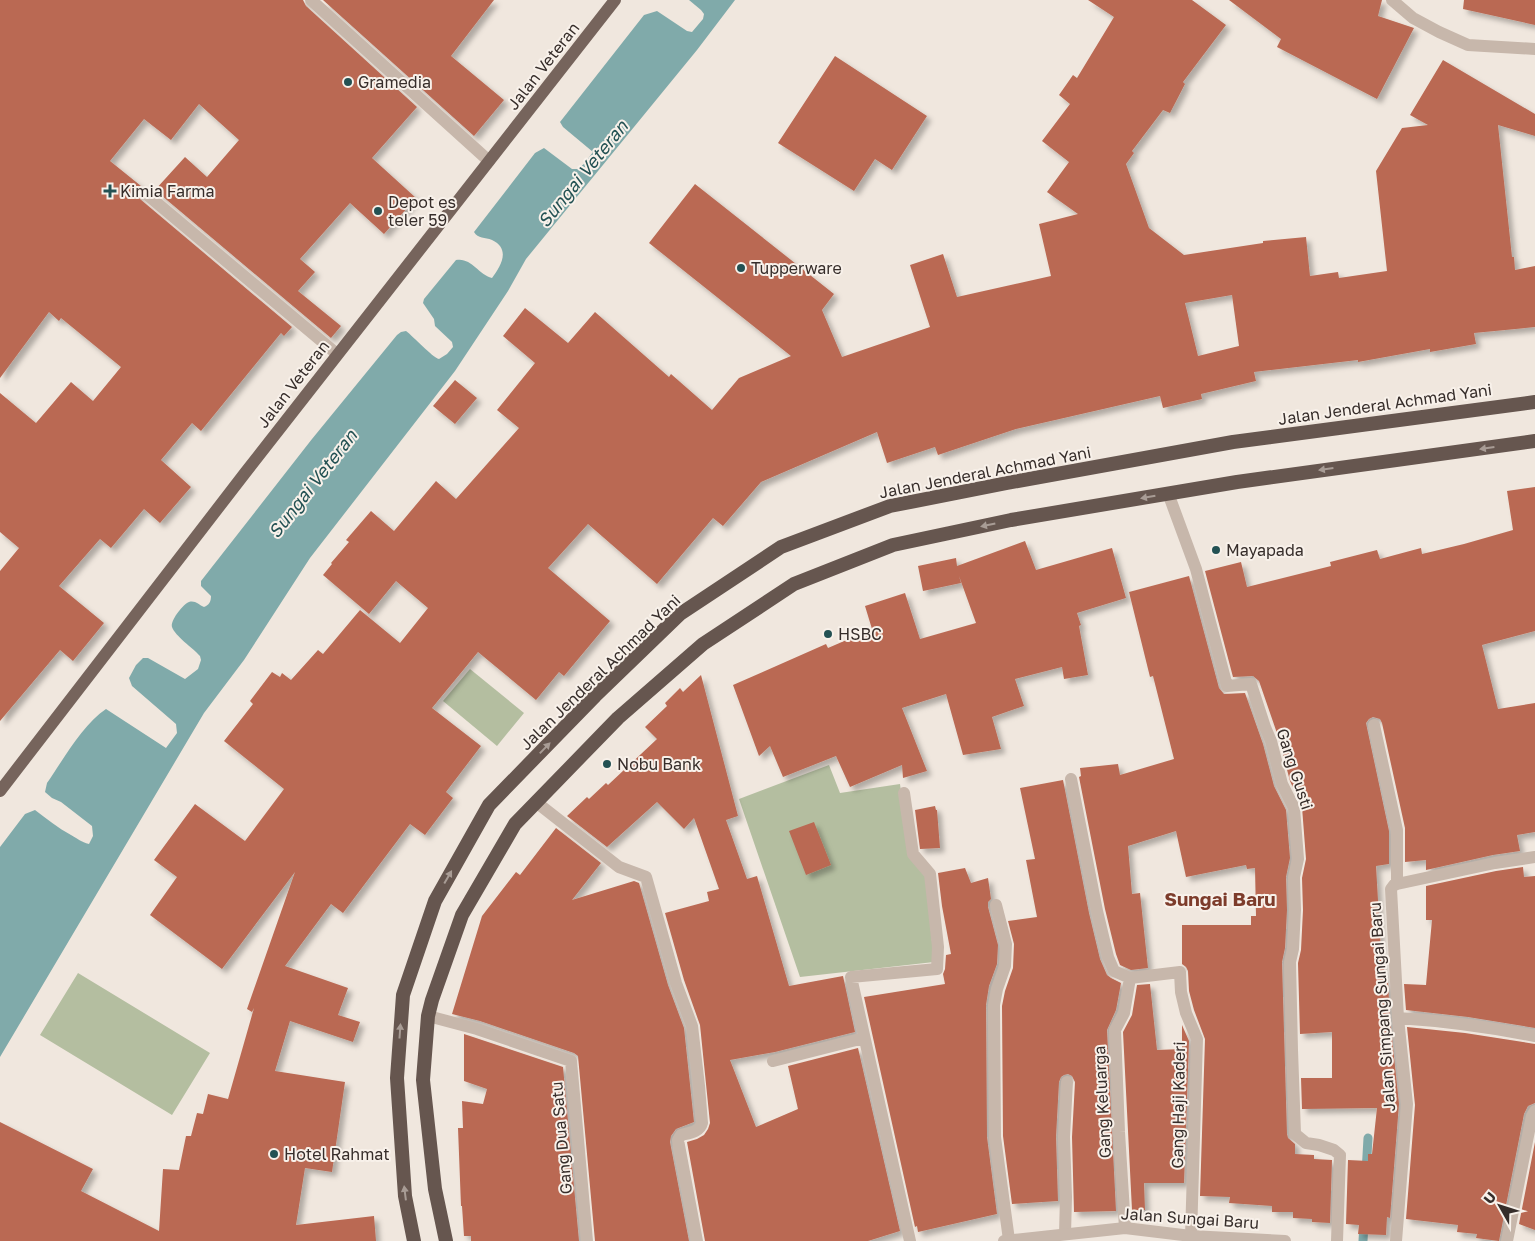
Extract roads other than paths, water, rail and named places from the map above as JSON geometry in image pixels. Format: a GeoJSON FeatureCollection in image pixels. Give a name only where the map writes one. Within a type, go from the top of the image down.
{"type":"FeatureCollection","features":[{"type":"Feature","properties":{"kind":"highway","name":"Jalan Jenderal Achmad Yani"},"geometry":{"type":"LineString","coordinates":[[414,1241],[405,1196],[397,1078],[403,995],[435,900],[489,806],[595,696],[680,614],[781,547],[890,506],[1233,442],[1535,402]]}},
{"type":"Feature","properties":{"kind":"highway"},"geometry":{"type":"LineString","coordinates":[[446,1241],[435,1189],[422,1080],[428,1016],[462,915],[515,824],[618,718],[703,644],[794,584],[893,545],[1012,520],[1168,493],[1535,441]]}},
{"type":"Feature","properties":{"kind":"main road","name":"Jalan Veteran"},"geometry":{"type":"LineString","coordinates":[[0,791],[337,354],[615,0]]}},
{"type":"Feature","properties":{"kind":"street"},"geometry":{"type":"LineString","coordinates":[[311,0],[489,161]]}},
{"type":"Feature","properties":{"kind":"street"},"geometry":{"type":"LineString","coordinates":[[1392,0],[1413,18],[1468,45],[1535,48]]}},
{"type":"Feature","properties":{"kind":"street"},"geometry":{"type":"LineString","coordinates":[[145,194],[337,354]]}},
{"type":"Feature","properties":{"kind":"street","name":"Gang Gusti"},"geometry":{"type":"LineString","coordinates":[[1168,493],[1196,569],[1227,686],[1251,684],[1271,741],[1282,784],[1294,808],[1298,859],[1294,877],[1295,910],[1293,949],[1290,962],[1295,1134],[1306,1143],[1328,1148],[1340,1155],[1337,1241]]}},
{"type":"Feature","properties":{"kind":"street"},"geometry":{"type":"LineString","coordinates":[[1374,725],[1397,830],[1397,884]]}},
{"type":"Feature","properties":{"kind":"street"},"geometry":{"type":"LineString","coordinates":[[1071,779],[1097,911],[1108,956],[1114,971],[1130,978]]}},
{"type":"Feature","properties":{"kind":"street"},"geometry":{"type":"LineString","coordinates":[[904,793],[914,854],[930,874],[938,947],[937,969],[851,977],[910,1241]]}},
{"type":"Feature","properties":{"kind":"street"},"geometry":{"type":"LineString","coordinates":[[536,802],[619,867],[646,877],[676,983],[692,1026],[700,1086],[702,1123],[701,1128],[681,1135],[678,1140],[697,1241]]}},
{"type":"Feature","properties":{"kind":"street","name":"Jalan Simpang Sungai Baru"},"geometry":{"type":"LineString","coordinates":[[1396,1241],[1407,1104],[1398,1018],[1390,892],[1394,885],[1397,884],[1495,863],[1535,857]]}},
{"type":"Feature","properties":{"kind":"street"},"geometry":{"type":"LineString","coordinates":[[996,905],[1006,944],[1005,966],[994,1005],[995,1137],[1006,1241]]}},
{"type":"Feature","properties":{"kind":"street","name":"Gang Haji Kaderi"},"geometry":{"type":"LineString","coordinates":[[1130,978],[1180,972],[1181,992],[1186,1014],[1197,1039],[1191,1236]]}},
{"type":"Feature","properties":{"kind":"street","name":"Gang Keluarga"},"geometry":{"type":"LineString","coordinates":[[1125,1228],[1115,1030],[1124,1013],[1130,978]]}},
{"type":"Feature","properties":{"kind":"street","name":"Gang Dua Satu"},"geometry":{"type":"LineString","coordinates":[[428,1016],[477,1029],[571,1061],[587,1241]]}},
{"type":"Feature","properties":{"kind":"street"},"geometry":{"type":"LineString","coordinates":[[1398,1018],[1488,1027],[1535,1036]]}},
{"type":"Feature","properties":{"kind":"street"},"geometry":{"type":"LineString","coordinates":[[773,1061],[864,1038]]}},
{"type":"Feature","properties":{"kind":"street"},"geometry":{"type":"LineString","coordinates":[[1065,1234],[1064,1137],[1067,1082]]}},
{"type":"Feature","properties":{"kind":"street"},"geometry":{"type":"LineString","coordinates":[[1507,1241],[1532,1116],[1535,1111]]}},
{"type":"Feature","properties":{"kind":"street","name":"Jalan Sungai Baru"},"geometry":{"type":"LineString","coordinates":[[1006,1241],[1125,1228],[1191,1236],[1285,1241]]}},
{"type":"Feature","properties":{"kind":"water","name":"Sungai Veteran"},"geometry":{"type":"Polygon","coordinates":[[[689,0],[735,0],[697,50],[526,259],[508,291],[455,371],[310,558],[244,660],[204,713],[0,1057],[0,847],[25,814],[35,810],[62,829],[89,844],[93,836],[92,826],[45,792],[47,783],[74,743],[89,724],[106,709],[166,748],[177,733],[176,724],[132,686],[129,678],[136,665],[143,658],[148,658],[185,679],[198,669],[201,660],[200,656],[180,638],[174,631],[172,624],[178,613],[189,602],[195,602],[204,607],[210,602],[211,596],[201,586],[201,581],[312,439],[397,335],[406,331],[439,359],[453,347],[452,342],[435,326],[434,319],[423,303],[424,299],[456,260],[470,263],[492,278],[501,263],[503,253],[498,244],[492,240],[480,237],[474,232],[535,153],[544,148],[572,169],[577,169],[584,164],[593,152],[563,127],[560,122],[644,15],[657,11],[687,31],[692,32],[703,19],[704,14],[689,0]]]}},
{"type":"Feature","properties":{"kind":"waterway"},"geometry":{"type":"LineString","coordinates":[[1366,1173],[1368,1138]]}},
{"type":"Feature","properties":{"kind":"waterway"},"geometry":{"type":"LineString","coordinates":[[1363,1241],[1364,1224]]}},
{"type":"Feature","properties":{"kind":"place","name":"Gramedia"},"geometry":{"type":"Point","coordinates":[348,82]}},
{"type":"Feature","properties":{"kind":"place","name":"Kimia Farma"},"geometry":{"type":"Point","coordinates":[110,191]}},
{"type":"Feature","properties":{"kind":"place","name":"Depot es teler 59"},"geometry":{"type":"Point","coordinates":[378,211]}},
{"type":"Feature","properties":{"kind":"place","name":"Tupperware"},"geometry":{"type":"Point","coordinates":[741,268]}},
{"type":"Feature","properties":{"kind":"place","name":"Mayapada"},"geometry":{"type":"Point","coordinates":[1216,550]}},
{"type":"Feature","properties":{"kind":"place","name":"HSBC"},"geometry":{"type":"Point","coordinates":[828,634]}},
{"type":"Feature","properties":{"kind":"place","name":"Nobu Bank"},"geometry":{"type":"Point","coordinates":[607,764]}},
{"type":"Feature","properties":{"kind":"place","name":"Hotel Rahmat"},"geometry":{"type":"Point","coordinates":[274,1154]}},
{"type":"Feature","properties":{"kind":"district","name":"Sungai Baru"},"geometry":{"type":"Point","coordinates":[1220,899]}}]}
